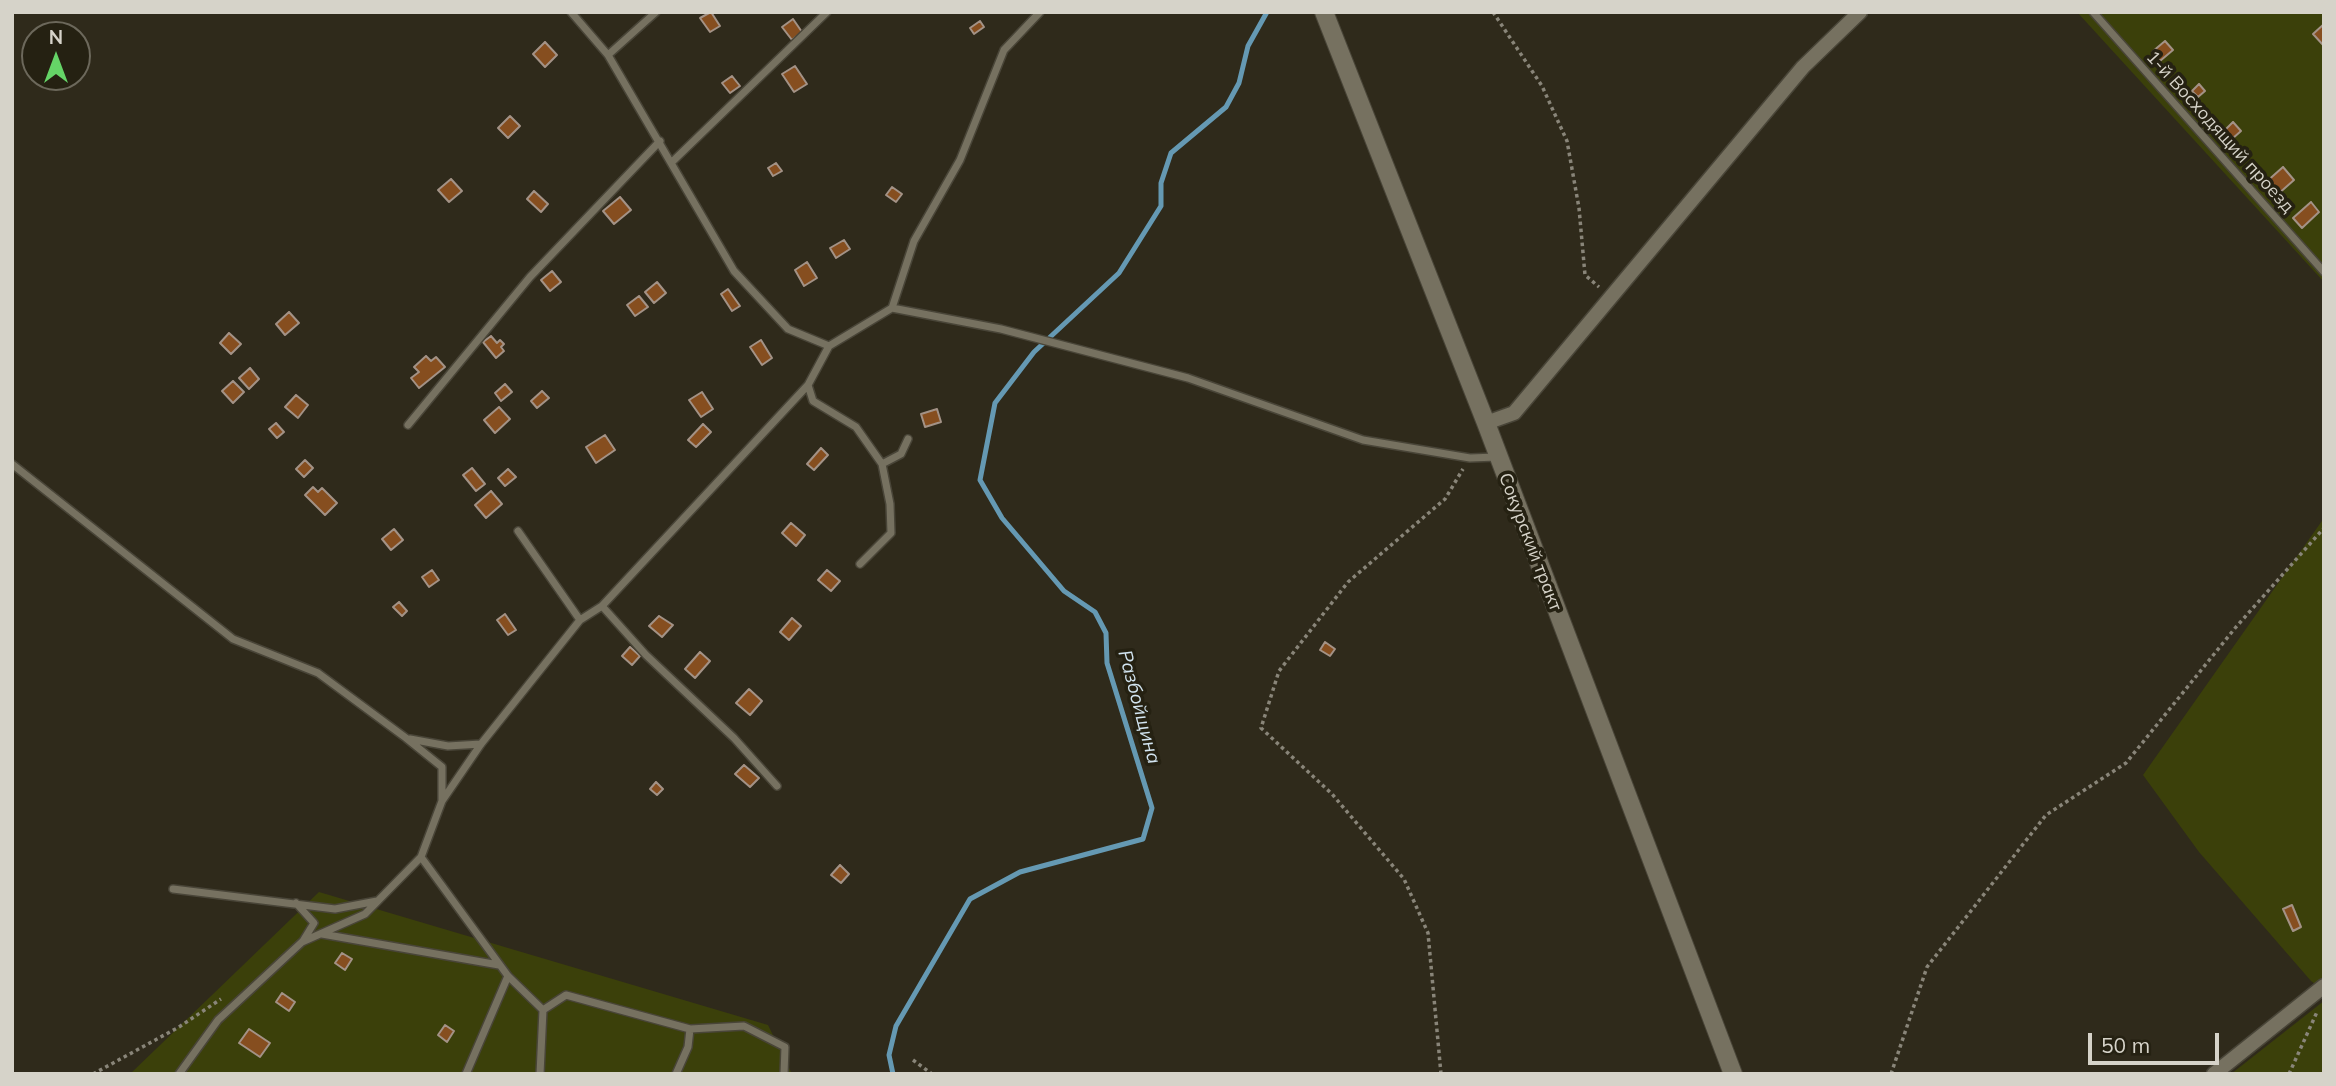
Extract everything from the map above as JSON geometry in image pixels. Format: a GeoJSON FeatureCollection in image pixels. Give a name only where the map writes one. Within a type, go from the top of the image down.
{"type":"FeatureCollection","features":[{"type":"Feature","properties":{"kind":"street","name":"Сокурский тракт"},"geometry":{"type":"LineString","coordinates":[[1324,12],[1486,423],[1733,1074]]}},
{"type":"Feature","properties":{"kind":"street"},"geometry":{"type":"LineString","coordinates":[[1486,423],[1514,413],[1803,67],[1860,12]]}},
{"type":"Feature","properties":{"kind":"street"},"geometry":{"type":"LineString","coordinates":[[2214,1074],[2323,987]]}},
{"type":"Feature","properties":{"kind":"lane"},"geometry":{"type":"LineString","coordinates":[[571,12],[608,55],[734,271],[788,329],[829,346]]}},
{"type":"Feature","properties":{"kind":"lane"},"geometry":{"type":"LineString","coordinates":[[608,55],[656,12]]}},
{"type":"Feature","properties":{"kind":"lane"},"geometry":{"type":"LineString","coordinates":[[672,162],[827,12]]}},
{"type":"Feature","properties":{"kind":"lane"},"geometry":{"type":"LineString","coordinates":[[302,942],[365,914],[421,857],[442,801],[481,744],[580,620],[602,606],[808,385],[829,346],[892,308],[914,241],[960,160],[1004,50],[1040,12]]}},
{"type":"Feature","properties":{"kind":"lane","name":"1-й Восходящий проезд"},"geometry":{"type":"LineString","coordinates":[[2094,12],[2324,272]]}},
{"type":"Feature","properties":{"kind":"lane"},"geometry":{"type":"LineString","coordinates":[[408,425],[530,276],[660,141]]}},
{"type":"Feature","properties":{"kind":"lane"},"geometry":{"type":"LineString","coordinates":[[892,308],[1001,329],[1188,378],[1363,440],[1470,458],[1498,457]]}},
{"type":"Feature","properties":{"kind":"lane"},"geometry":{"type":"LineString","coordinates":[[808,385],[813,401],[856,427],[882,464],[890,504],[891,533],[860,564]]}},
{"type":"Feature","properties":{"kind":"lane"},"geometry":{"type":"LineString","coordinates":[[882,464],[901,454],[908,439]]}},
{"type":"Feature","properties":{"kind":"lane"},"geometry":{"type":"LineString","coordinates":[[12,464],[233,639],[317,673],[406,738],[442,767],[442,801]]}},
{"type":"Feature","properties":{"kind":"lane"},"geometry":{"type":"LineString","coordinates":[[517,531],[580,620]]}},
{"type":"Feature","properties":{"kind":"lane"},"geometry":{"type":"LineString","coordinates":[[602,606],[646,655],[734,738],[777,786]]}},
{"type":"Feature","properties":{"kind":"lane"},"geometry":{"type":"LineString","coordinates":[[406,738],[448,746],[481,744]]}},
{"type":"Feature","properties":{"kind":"lane"},"geometry":{"type":"LineString","coordinates":[[421,857],[499,965],[543,1010],[540,1074]]}},
{"type":"Feature","properties":{"kind":"lane"},"geometry":{"type":"LineString","coordinates":[[173,889],[296,902],[335,909],[378,901]]}},
{"type":"Feature","properties":{"kind":"lane"},"geometry":{"type":"LineString","coordinates":[[179,1074],[218,1020],[302,942],[313,923],[296,902]]}},
{"type":"Feature","properties":{"kind":"lane"},"geometry":{"type":"LineString","coordinates":[[322,933],[499,965]]}},
{"type":"Feature","properties":{"kind":"lane"},"geometry":{"type":"LineString","coordinates":[[466,1074],[508,976]]}},
{"type":"Feature","properties":{"kind":"lane"},"geometry":{"type":"LineString","coordinates":[[543,1010],[566,995],[690,1029],[744,1026],[785,1047],[783,1074]]}},
{"type":"Feature","properties":{"kind":"lane"},"geometry":{"type":"LineString","coordinates":[[676,1074],[688,1048],[690,1029]]}},
{"type":"Feature","properties":{"kind":"path"},"geometry":{"type":"LineString","coordinates":[[1493,12],[1542,86],[1567,141],[1579,208],[1585,275],[1612,298]]}},
{"type":"Feature","properties":{"kind":"path"},"geometry":{"type":"LineString","coordinates":[[1441,1074],[1428,933],[1404,879],[1332,794],[1261,728],[1279,671],[1348,582],[1444,499],[1470,458]]}},
{"type":"Feature","properties":{"kind":"path"},"geometry":{"type":"LineString","coordinates":[[1891,1074],[1927,967],[2046,815],[2126,764],[2236,627],[2324,528]]}},
{"type":"Feature","properties":{"kind":"path"},"geometry":{"type":"LineString","coordinates":[[2289,1074],[2320,1007],[2323,987]]}},
{"type":"Feature","properties":{"kind":"path"},"geometry":{"type":"LineString","coordinates":[[93,1074],[179,1027],[222,998]]}},
{"type":"Feature","properties":{"kind":"path"},"geometry":{"type":"LineString","coordinates":[[913,1060],[932,1074]]}},
{"type":"Feature","properties":{"kind":"green space"},"geometry":{"type":"Polygon","coordinates":[[[2077,12],[2324,12],[2324,282],[2077,12]]]}},
{"type":"Feature","properties":{"kind":"green space"},"geometry":{"type":"Polygon","coordinates":[[[2324,518],[2324,990],[2311,981],[2199,852],[2143,775],[2324,518]]]}},
{"type":"Feature","properties":{"kind":"green space"},"geometry":{"type":"Polygon","coordinates":[[[319,892],[768,1025],[792,1074],[130,1074],[319,892]]]}},
{"type":"Feature","properties":{"kind":"green space"},"geometry":{"type":"Polygon","coordinates":[[[2324,1001],[2324,1074],[2231,1074],[2320,1004],[2324,1001]]]}},
{"type":"Feature","properties":{"kind":"building"},"geometry":{"type":"Polygon","coordinates":[[[711,12],[720,26],[710,32],[700,18],[711,12]]]}},
{"type":"Feature","properties":{"kind":"building"},"geometry":{"type":"Polygon","coordinates":[[[793,19],[802,32],[792,40],[782,27],[793,19]]]}},
{"type":"Feature","properties":{"kind":"building"},"geometry":{"type":"Polygon","coordinates":[[[980,21],[984,27],[974,34],[970,28],[980,21]]]}},
{"type":"Feature","properties":{"kind":"building"},"geometry":{"type":"Polygon","coordinates":[[[2324,24],[2324,46],[2313,34],[2324,24]]]}},
{"type":"Feature","properties":{"kind":"building"},"geometry":{"type":"Polygon","coordinates":[[[2165,41],[2173,50],[2160,61],[2152,52],[2165,41]]]}},
{"type":"Feature","properties":{"kind":"building"},"geometry":{"type":"Polygon","coordinates":[[[545,42],[557,55],[545,67],[533,54],[545,42]]]}},
{"type":"Feature","properties":{"kind":"building"},"geometry":{"type":"Polygon","coordinates":[[[795,66],[807,84],[794,92],[782,74],[795,66]]]}},
{"type":"Feature","properties":{"kind":"building"},"geometry":{"type":"Polygon","coordinates":[[[732,76],[740,86],[730,93],[722,83],[732,76]]]}},
{"type":"Feature","properties":{"kind":"building"},"geometry":{"type":"Polygon","coordinates":[[[2199,84],[2205,91],[2198,97],[2192,91],[2199,84]]]}},
{"type":"Feature","properties":{"kind":"building"},"geometry":{"type":"Polygon","coordinates":[[[510,116],[520,126],[508,138],[498,128],[510,116]]]}},
{"type":"Feature","properties":{"kind":"building"},"geometry":{"type":"Polygon","coordinates":[[[2233,122],[2241,131],[2232,139],[2224,131],[2233,122]]]}},
{"type":"Feature","properties":{"kind":"building"},"geometry":{"type":"Polygon","coordinates":[[[776,163],[782,171],[773,176],[768,168],[776,163]]]}},
{"type":"Feature","properties":{"kind":"building"},"geometry":{"type":"Polygon","coordinates":[[[2283,167],[2294,180],[2277,195],[2265,183],[2283,167]]]}},
{"type":"Feature","properties":{"kind":"building"},"geometry":{"type":"Polygon","coordinates":[[[451,179],[462,191],[449,202],[438,190],[451,179]]]}},
{"type":"Feature","properties":{"kind":"building"},"geometry":{"type":"Polygon","coordinates":[[[892,187],[902,194],[896,202],[886,195],[892,187]]]}},
{"type":"Feature","properties":{"kind":"building"},"geometry":{"type":"Polygon","coordinates":[[[534,191],[548,204],[541,212],[527,199],[534,191]]]}},
{"type":"Feature","properties":{"kind":"building"},"geometry":{"type":"Polygon","coordinates":[[[620,197],[631,210],[614,224],[603,211],[620,197]]]}},
{"type":"Feature","properties":{"kind":"building"},"geometry":{"type":"Polygon","coordinates":[[[2311,202],[2319,212],[2302,228],[2293,218],[2311,202]]]}},
{"type":"Feature","properties":{"kind":"building"},"geometry":{"type":"Polygon","coordinates":[[[844,240],[850,249],[836,258],[830,248],[844,240]]]}},
{"type":"Feature","properties":{"kind":"building"},"geometry":{"type":"Polygon","coordinates":[[[807,262],[817,278],[804,286],[795,270],[807,262]]]}},
{"type":"Feature","properties":{"kind":"building"},"geometry":{"type":"Polygon","coordinates":[[[552,271],[561,282],[550,291],[541,280],[552,271]]]}},
{"type":"Feature","properties":{"kind":"building"},"geometry":{"type":"Polygon","coordinates":[[[657,282],[666,293],[654,303],[645,292],[657,282]]]}},
{"type":"Feature","properties":{"kind":"building"},"geometry":{"type":"Polygon","coordinates":[[[728,289],[740,306],[732,311],[721,294],[728,289]]]}},
{"type":"Feature","properties":{"kind":"building"},"geometry":{"type":"Polygon","coordinates":[[[639,296],[648,307],[635,316],[627,305],[639,296]]]}},
{"type":"Feature","properties":{"kind":"building"},"geometry":{"type":"Polygon","coordinates":[[[289,312],[299,323],[285,335],[276,324],[289,312]]]}},
{"type":"Feature","properties":{"kind":"building"},"geometry":{"type":"Polygon","coordinates":[[[229,333],[241,344],[231,354],[220,343],[229,333]]]}},
{"type":"Feature","properties":{"kind":"building"},"geometry":{"type":"Polygon","coordinates":[[[491,336],[497,343],[500,340],[504,344],[501,347],[504,351],[496,358],[483,342],[491,336]]]}},
{"type":"Feature","properties":{"kind":"building"},"geometry":{"type":"Polygon","coordinates":[[[761,340],[772,358],[762,365],[750,347],[761,340]]]}},
{"type":"Feature","properties":{"kind":"building"},"geometry":{"type":"Polygon","coordinates":[[[426,356],[431,361],[436,357],[445,367],[419,388],[411,378],[419,372],[414,367],[426,356]]]}},
{"type":"Feature","properties":{"kind":"building"},"geometry":{"type":"Polygon","coordinates":[[[250,368],[259,379],[249,389],[239,378],[250,368]]]}},
{"type":"Feature","properties":{"kind":"building"},"geometry":{"type":"Polygon","coordinates":[[[233,381],[244,392],[233,403],[222,391],[233,381]]]}},
{"type":"Feature","properties":{"kind":"building"},"geometry":{"type":"Polygon","coordinates":[[[505,384],[512,392],[501,401],[495,393],[505,384]]]}},
{"type":"Feature","properties":{"kind":"building"},"geometry":{"type":"Polygon","coordinates":[[[542,391],[549,398],[537,408],[531,401],[542,391]]]}},
{"type":"Feature","properties":{"kind":"building"},"geometry":{"type":"Polygon","coordinates":[[[702,392],[713,409],[701,417],[689,400],[702,392]]]}},
{"type":"Feature","properties":{"kind":"building"},"geometry":{"type":"Polygon","coordinates":[[[296,395],[308,405],[298,418],[285,407],[296,395]]]}},
{"type":"Feature","properties":{"kind":"building"},"geometry":{"type":"Polygon","coordinates":[[[499,407],[510,419],[495,433],[484,420],[499,407]]]}},
{"type":"Feature","properties":{"kind":"building"},"geometry":{"type":"Polygon","coordinates":[[[937,409],[941,422],[925,427],[921,414],[937,409]]]}},
{"type":"Feature","properties":{"kind":"building"},"geometry":{"type":"Polygon","coordinates":[[[276,423],[284,432],[277,438],[269,429],[276,423]]]}},
{"type":"Feature","properties":{"kind":"building"},"geometry":{"type":"Polygon","coordinates":[[[703,424],[711,432],[696,447],[688,440],[703,424]]]}},
{"type":"Feature","properties":{"kind":"building"},"geometry":{"type":"Polygon","coordinates":[[[605,435],[615,450],[596,463],[586,447],[605,435]]]}},
{"type":"Feature","properties":{"kind":"building"},"geometry":{"type":"Polygon","coordinates":[[[821,448],[828,455],[814,470],[807,464],[821,448]]]}},
{"type":"Feature","properties":{"kind":"building"},"geometry":{"type":"Polygon","coordinates":[[[305,460],[313,468],[304,477],[296,469],[305,460]]]}},
{"type":"Feature","properties":{"kind":"building"},"geometry":{"type":"Polygon","coordinates":[[[472,468],[485,484],[476,491],[463,475],[472,468]]]}},
{"type":"Feature","properties":{"kind":"building"},"geometry":{"type":"Polygon","coordinates":[[[508,469],[516,477],[505,486],[498,478],[508,469]]]}},
{"type":"Feature","properties":{"kind":"building"},"geometry":{"type":"Polygon","coordinates":[[[313,487],[318,492],[322,488],[337,503],[325,515],[305,495],[313,487]]]}},
{"type":"Feature","properties":{"kind":"building"},"geometry":{"type":"Polygon","coordinates":[[[491,491],[502,504],[486,518],[475,505],[491,491]]]}},
{"type":"Feature","properties":{"kind":"building"},"geometry":{"type":"Polygon","coordinates":[[[791,523],[805,535],[796,546],[782,533],[791,523]]]}},
{"type":"Feature","properties":{"kind":"building"},"geometry":{"type":"Polygon","coordinates":[[[394,529],[403,540],[391,550],[382,539],[394,529]]]}},
{"type":"Feature","properties":{"kind":"building"},"geometry":{"type":"Polygon","coordinates":[[[432,570],[439,580],[429,587],[422,577],[432,570]]]}},
{"type":"Feature","properties":{"kind":"building"},"geometry":{"type":"Polygon","coordinates":[[[827,570],[840,581],[831,591],[818,580],[827,570]]]}},
{"type":"Feature","properties":{"kind":"building"},"geometry":{"type":"Polygon","coordinates":[[[399,602],[407,611],[402,616],[393,607],[399,602]]]}},
{"type":"Feature","properties":{"kind":"building"},"geometry":{"type":"Polygon","coordinates":[[[505,614],[516,630],[508,635],[497,620],[505,614]]]}},
{"type":"Feature","properties":{"kind":"building"},"geometry":{"type":"Polygon","coordinates":[[[659,616],[673,625],[662,637],[649,626],[659,616]]]}},
{"type":"Feature","properties":{"kind":"building"},"geometry":{"type":"Polygon","coordinates":[[[792,618],[801,626],[789,640],[780,632],[792,618]]]}},
{"type":"Feature","properties":{"kind":"building"},"geometry":{"type":"Polygon","coordinates":[[[1325,642],[1335,649],[1330,656],[1320,650],[1325,642]]]}},
{"type":"Feature","properties":{"kind":"building"},"geometry":{"type":"Polygon","coordinates":[[[630,647],[640,656],[632,665],[622,656],[630,647]]]}},
{"type":"Feature","properties":{"kind":"building"},"geometry":{"type":"Polygon","coordinates":[[[700,652],[710,661],[695,678],[685,669],[700,652]]]}},
{"type":"Feature","properties":{"kind":"building"},"geometry":{"type":"Polygon","coordinates":[[[749,689],[762,701],[750,715],[736,703],[749,689]]]}},
{"type":"Feature","properties":{"kind":"building"},"geometry":{"type":"Polygon","coordinates":[[[744,765],[759,778],[750,787],[735,774],[744,765]]]}},
{"type":"Feature","properties":{"kind":"building"},"geometry":{"type":"Polygon","coordinates":[[[656,782],[663,789],[657,795],[650,789],[656,782]]]}},
{"type":"Feature","properties":{"kind":"building"},"geometry":{"type":"Polygon","coordinates":[[[840,865],[849,874],[841,883],[831,875],[840,865]]]}},
{"type":"Feature","properties":{"kind":"building"},"geometry":{"type":"Polygon","coordinates":[[[2292,905],[2301,927],[2293,931],[2283,909],[2292,905]]]}},
{"type":"Feature","properties":{"kind":"building"},"geometry":{"type":"Polygon","coordinates":[[[342,953],[352,959],[345,970],[335,963],[342,953]]]}},
{"type":"Feature","properties":{"kind":"building"},"geometry":{"type":"Polygon","coordinates":[[[282,993],[295,1002],[289,1011],[276,1002],[282,993]]]}},
{"type":"Feature","properties":{"kind":"building"},"geometry":{"type":"Polygon","coordinates":[[[445,1025],[454,1031],[447,1042],[438,1035],[445,1025]]]}},
{"type":"Feature","properties":{"kind":"building"},"geometry":{"type":"Polygon","coordinates":[[[249,1029],[270,1043],[260,1057],[239,1043],[249,1029]]]}},
{"type":"Feature","properties":{"kind":"waterway","name":"Разбойщина"},"geometry":{"type":"LineString","coordinates":[[893,1074],[889,1055],[896,1026],[970,899],[1020,872],[1143,839],[1152,808],[1107,663],[1106,633],[1095,612],[1064,591],[1002,518],[980,480],[995,403],[1034,352],[1119,273],[1161,206],[1161,183],[1171,153],[1226,107],[1239,83],[1248,46],[1267,12]]}}]}
